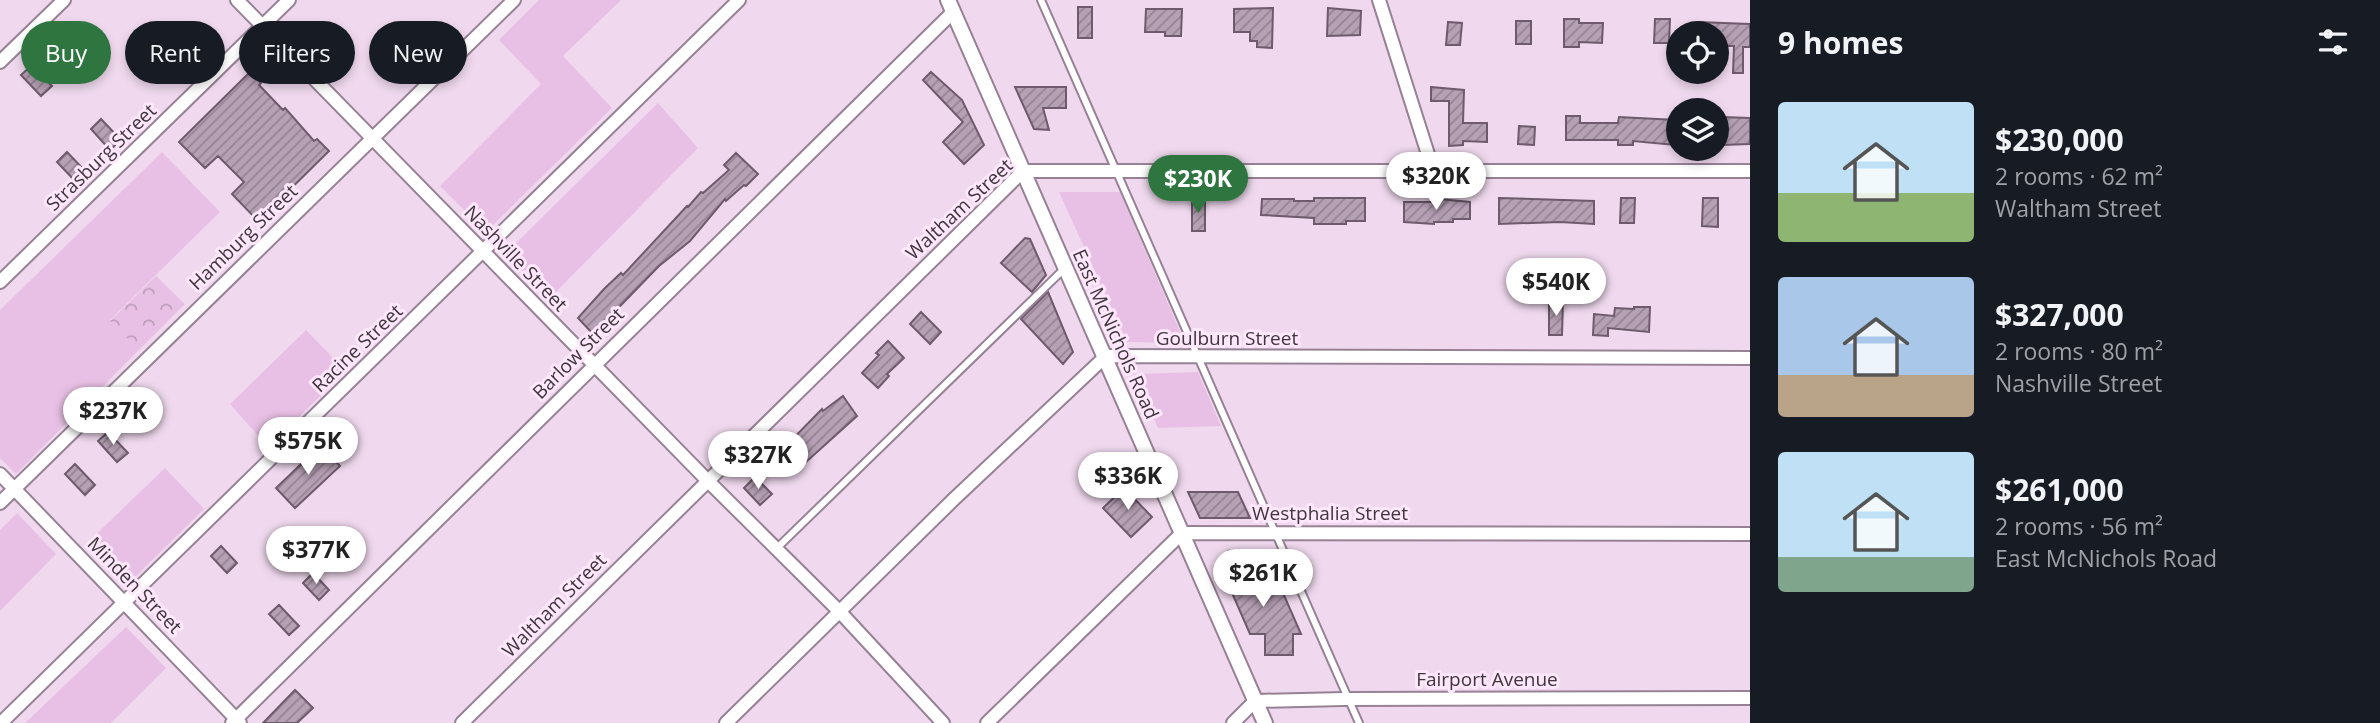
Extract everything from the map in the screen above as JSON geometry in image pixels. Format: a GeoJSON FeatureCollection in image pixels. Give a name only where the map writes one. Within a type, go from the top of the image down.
{"type":"FeatureCollection","features":[{"type":"Feature","properties":{"kind":"street"},"geometry":{"type":"LineString","coordinates":[[0,62],[64,0]]}},
{"type":"Feature","properties":{"kind":"street","name":"Nashville Street"},"geometry":{"type":"LineString","coordinates":[[237,0],[257,21]]}},
{"type":"Feature","properties":{"kind":"street","name":"Strasburg Street"},"geometry":{"type":"LineString","coordinates":[[267,21],[289,0]]}},
{"type":"Feature","properties":{"kind":"street","name":"Hamburg Street"},"geometry":{"type":"LineString","coordinates":[[0,503],[514,0]]}},
{"type":"Feature","properties":{"kind":"street","name":"Racine Street"},"geometry":{"type":"LineString","coordinates":[[1,723],[739,0]]}},
{"type":"Feature","properties":{"kind":"street"},"geometry":{"type":"LineString","coordinates":[[1379,0],[1433,170]]}},
{"type":"Feature","properties":{"kind":"street","name":"East McNichols Road"},"geometry":{"type":"LineString","coordinates":[[950,6],[1265,723]]}},
{"type":"Feature","properties":{"kind":"street","name":"Barlow Street"},"geometry":{"type":"LineString","coordinates":[[236,721],[950,6]]}},
{"type":"Feature","properties":{"kind":"street","name":"Strasburg Street"},"geometry":{"type":"LineString","coordinates":[[0,282],[239,48]]}},
{"type":"Feature","properties":{"kind":"street","name":"Nashville Street"},"geometry":{"type":"LineString","coordinates":[[319,84],[840,612],[943,723]]}},
{"type":"Feature","properties":{"kind":"street","name":"Waltham Street"},"geometry":{"type":"LineString","coordinates":[[462,723],[1023,171],[1750,171]]}},
{"type":"Feature","properties":{"kind":"street"},"geometry":{"type":"LineString","coordinates":[[726,723],[954,499],[1106,356]]}},
{"type":"Feature","properties":{"kind":"street","name":"Goulburn Street"},"geometry":{"type":"LineString","coordinates":[[1106,356],[1750,358]]}},
{"type":"Feature","properties":{"kind":"street","name":"Minden Street"},"geometry":{"type":"LineString","coordinates":[[0,474],[236,721]]}},
{"type":"Feature","properties":{"kind":"street"},"geometry":{"type":"LineString","coordinates":[[987,723],[1182,533]]}},
{"type":"Feature","properties":{"kind":"street","name":"Westphalia Street"},"geometry":{"type":"LineString","coordinates":[[1182,533],[1750,534]]}},
{"type":"Feature","properties":{"kind":"street","name":"Fairport Avenue"},"geometry":{"type":"LineString","coordinates":[[1255,701],[1750,698]]}},
{"type":"Feature","properties":{"kind":"street"},"geometry":{"type":"LineString","coordinates":[[1233,723],[1255,701]]}},
{"type":"Feature","properties":{"kind":"lane"},"geometry":{"type":"LineString","coordinates":[[1041,0],[1359,723]]}},
{"type":"Feature","properties":{"kind":"lane"},"geometry":{"type":"LineString","coordinates":[[776,549],[1066,267]]}},
{"type":"Feature","properties":{"kind":"green space"},"geometry":{"type":"Polygon","coordinates":[[[539,0],[621,0],[563,56],[612,108],[486,232],[440,186],[541,84],[499,40],[539,0]]]}},
{"type":"Feature","properties":{"kind":"green space"},"geometry":{"type":"Polygon","coordinates":[[[658,103],[698,148],[549,299],[506,253],[658,103]]]}},
{"type":"Feature","properties":{"kind":"green space"},"geometry":{"type":"Polygon","coordinates":[[[162,152],[220,212],[110,320],[139,350],[16,474],[0,458],[0,310],[162,152]]]}},
{"type":"Feature","properties":{"kind":"green space"},"geometry":{"type":"Polygon","coordinates":[[[1059,192],[1120,192],[1185,343],[1127,342],[1059,192]]]}},
{"type":"Feature","properties":{"kind":"green space"},"geometry":{"type":"Polygon","coordinates":[[[156,276],[185,304],[139,350],[110,321],[156,276]]]}},
{"type":"Feature","properties":{"kind":"green space"},"geometry":{"type":"Polygon","coordinates":[[[306,330],[346,371],[268,447],[230,404],[306,330]]]}},
{"type":"Feature","properties":{"kind":"green space"},"geometry":{"type":"Polygon","coordinates":[[[1198,372],[1221,426],[1158,428],[1134,374],[1198,372]]]}},
{"type":"Feature","properties":{"kind":"green space"},"geometry":{"type":"Polygon","coordinates":[[[165,468],[204,509],[127,585],[88,542],[165,468]]]}},
{"type":"Feature","properties":{"kind":"green space"},"geometry":{"type":"Polygon","coordinates":[[[17,513],[56,554],[0,611],[0,530],[17,513]]]}},
{"type":"Feature","properties":{"kind":"green space"},"geometry":{"type":"Polygon","coordinates":[[[126,627],[166,668],[111,723],[25,723],[126,627]]]}},
{"type":"Feature","properties":{"kind":"building"},"geometry":{"type":"Polygon","coordinates":[[[1078,7],[1092,7],[1092,38],[1078,38],[1078,7]]]}},
{"type":"Feature","properties":{"kind":"building"},"geometry":{"type":"Polygon","coordinates":[[[1273,8],[1272,48],[1257,47],[1257,41],[1250,41],[1250,32],[1234,32],[1234,9],[1273,8]]]}},
{"type":"Feature","properties":{"kind":"building"},"geometry":{"type":"Polygon","coordinates":[[[1328,8],[1361,11],[1360,35],[1327,36],[1328,8]]]}},
{"type":"Feature","properties":{"kind":"building"},"geometry":{"type":"Polygon","coordinates":[[[1146,9],[1182,9],[1181,36],[1165,36],[1165,32],[1145,32],[1146,9]]]}},
{"type":"Feature","properties":{"kind":"building"},"geometry":{"type":"Polygon","coordinates":[[[1564,19],[1579,19],[1579,23],[1603,23],[1602,43],[1579,42],[1579,47],[1564,47],[1564,19]]]}},
{"type":"Feature","properties":{"kind":"building"},"geometry":{"type":"Polygon","coordinates":[[[1655,19],[1670,19],[1666,21],[1666,43],[1654,43],[1655,19]]]}},
{"type":"Feature","properties":{"kind":"building"},"geometry":{"type":"Polygon","coordinates":[[[1516,21],[1531,21],[1531,44],[1516,44],[1516,21]]]}},
{"type":"Feature","properties":{"kind":"building"},"geometry":{"type":"Polygon","coordinates":[[[1448,22],[1462,23],[1460,45],[1446,45],[1448,22]]]}},
{"type":"Feature","properties":{"kind":"building"},"geometry":{"type":"Polygon","coordinates":[[[1729,23],[1750,24],[1750,47],[1743,47],[1743,73],[1733,73],[1734,46],[1729,46],[1729,23]]]}},
{"type":"Feature","properties":{"kind":"building"},"geometry":{"type":"Polygon","coordinates":[[[931,72],[962,100],[984,145],[964,164],[943,142],[963,122],[923,80],[931,72]]]}},
{"type":"Feature","properties":{"kind":"building"},"geometry":{"type":"Polygon","coordinates":[[[239,83],[260,84],[314,141],[317,139],[329,151],[258,221],[232,194],[244,182],[218,156],[205,168],[179,142],[239,83]]]}},
{"type":"Feature","properties":{"kind":"building"},"geometry":{"type":"Polygon","coordinates":[[[30,84],[52,86],[41,96],[30,84]]]}},
{"type":"Feature","properties":{"kind":"building"},"geometry":{"type":"Polygon","coordinates":[[[1015,87],[1066,87],[1066,108],[1043,108],[1049,130],[1034,129],[1015,87]]]}},
{"type":"Feature","properties":{"kind":"building"},"geometry":{"type":"Polygon","coordinates":[[[1431,87],[1464,90],[1463,123],[1487,123],[1487,142],[1463,141],[1463,145],[1449,146],[1449,101],[1431,101],[1431,87]]]}},
{"type":"Feature","properties":{"kind":"building"},"geometry":{"type":"Polygon","coordinates":[[[1566,116],[1580,116],[1580,123],[1618,123],[1619,117],[1666,119],[1666,144],[1633,141],[1633,145],[1618,145],[1618,140],[1566,140],[1566,116]]]}},
{"type":"Feature","properties":{"kind":"building"},"geometry":{"type":"Polygon","coordinates":[[[1729,117],[1750,118],[1750,144],[1729,145],[1729,117]]]}},
{"type":"Feature","properties":{"kind":"building"},"geometry":{"type":"Polygon","coordinates":[[[101,119],[121,140],[110,150],[91,129],[101,119]]]}},
{"type":"Feature","properties":{"kind":"building"},"geometry":{"type":"Polygon","coordinates":[[[1519,126],[1535,127],[1534,145],[1518,144],[1519,126]]]}},
{"type":"Feature","properties":{"kind":"building"},"geometry":{"type":"Polygon","coordinates":[[[67,152],[87,173],[77,183],[57,162],[67,152]]]}},
{"type":"Feature","properties":{"kind":"building"},"geometry":{"type":"Polygon","coordinates":[[[736,153],[758,174],[746,186],[726,201],[725,199],[690,241],[659,266],[593,334],[578,318],[604,289],[621,273],[623,275],[701,192],[729,170],[724,165],[736,153]]]}},
{"type":"Feature","properties":{"kind":"building"},"geometry":{"type":"Polygon","coordinates":[[[1314,198],[1365,198],[1365,221],[1314,224],[1314,218],[1261,215],[1262,199],[1314,201],[1314,198]]]}},
{"type":"Feature","properties":{"kind":"building"},"geometry":{"type":"Polygon","coordinates":[[[1499,198],[1594,201],[1594,224],[1499,224],[1499,198]]]}},
{"type":"Feature","properties":{"kind":"building"},"geometry":{"type":"Polygon","coordinates":[[[1621,198],[1635,198],[1634,223],[1620,223],[1621,198]]]}},
{"type":"Feature","properties":{"kind":"building"},"geometry":{"type":"Polygon","coordinates":[[[1703,198],[1718,198],[1718,227],[1702,226],[1703,198]]]}},
{"type":"Feature","properties":{"kind":"building"},"geometry":{"type":"Polygon","coordinates":[[[1192,199],[1205,199],[1205,231],[1192,231],[1192,199]]]}},
{"type":"Feature","properties":{"kind":"building"},"geometry":{"type":"Polygon","coordinates":[[[1439,199],[1470,202],[1470,219],[1453,219],[1453,222],[1434,224],[1404,222],[1404,202],[1439,202],[1439,199]]]}},
{"type":"Feature","properties":{"kind":"building"},"geometry":{"type":"Polygon","coordinates":[[[1025,238],[1030,239],[1046,275],[1032,292],[1001,263],[1025,238]]]}},
{"type":"Feature","properties":{"kind":"building"},"geometry":{"type":"Polygon","coordinates":[[[1048,292],[1073,352],[1063,364],[1021,319],[1048,292]]]}},
{"type":"Feature","properties":{"kind":"building"},"geometry":{"type":"Polygon","coordinates":[[[1549,302],[1563,302],[1562,335],[1549,335],[1549,302]]]}},
{"type":"Feature","properties":{"kind":"building"},"geometry":{"type":"Polygon","coordinates":[[[1650,307],[1649,332],[1608,328],[1608,336],[1593,335],[1594,314],[1614,316],[1615,308],[1650,307]]]}},
{"type":"Feature","properties":{"kind":"building"},"geometry":{"type":"Polygon","coordinates":[[[921,312],[941,332],[930,344],[910,324],[921,312]]]}},
{"type":"Feature","properties":{"kind":"building"},"geometry":{"type":"Polygon","coordinates":[[[888,341],[904,358],[887,374],[889,376],[878,388],[862,373],[888,341]]]}},
{"type":"Feature","properties":{"kind":"building"},"geometry":{"type":"Polygon","coordinates":[[[843,396],[857,416],[796,471],[778,454],[822,409],[823,411],[843,396]]]}},
{"type":"Feature","properties":{"kind":"building"},"geometry":{"type":"Polygon","coordinates":[[[108,432],[128,453],[117,462],[98,441],[108,432]]]}},
{"type":"Feature","properties":{"kind":"building"},"geometry":{"type":"Polygon","coordinates":[[[321,445],[340,466],[295,508],[276,488],[321,445]]]}},
{"type":"Feature","properties":{"kind":"building"},"geometry":{"type":"Polygon","coordinates":[[[75,464],[95,485],[85,495],[65,474],[75,464]]]}},
{"type":"Feature","properties":{"kind":"building"},"geometry":{"type":"Polygon","coordinates":[[[755,477],[772,494],[760,505],[744,488],[755,477]]]}},
{"type":"Feature","properties":{"kind":"building"},"geometry":{"type":"Polygon","coordinates":[[[1124,488],[1152,517],[1131,537],[1103,508],[1124,488]]]}},
{"type":"Feature","properties":{"kind":"building"},"geometry":{"type":"Polygon","coordinates":[[[1188,492],[1238,492],[1250,518],[1200,518],[1188,492]]]}},
{"type":"Feature","properties":{"kind":"building"},"geometry":{"type":"Polygon","coordinates":[[[221,546],[237,563],[227,573],[211,556],[221,546]]]}},
{"type":"Feature","properties":{"kind":"building"},"geometry":{"type":"Polygon","coordinates":[[[1245,550],[1245,586],[1280,586],[1301,634],[1293,634],[1293,655],[1265,655],[1265,634],[1250,634],[1229,586],[1228,551],[1245,550]]]}},
{"type":"Feature","properties":{"kind":"building"},"geometry":{"type":"Polygon","coordinates":[[[313,573],[329,590],[319,600],[303,583],[313,573]]]}},
{"type":"Feature","properties":{"kind":"building"},"geometry":{"type":"Polygon","coordinates":[[[279,605],[299,626],[289,635],[269,614],[279,605]]]}},
{"type":"Feature","properties":{"kind":"building"},"geometry":{"type":"Polygon","coordinates":[[[295,690],[313,708],[297,723],[263,723],[295,690]]]}}]}
